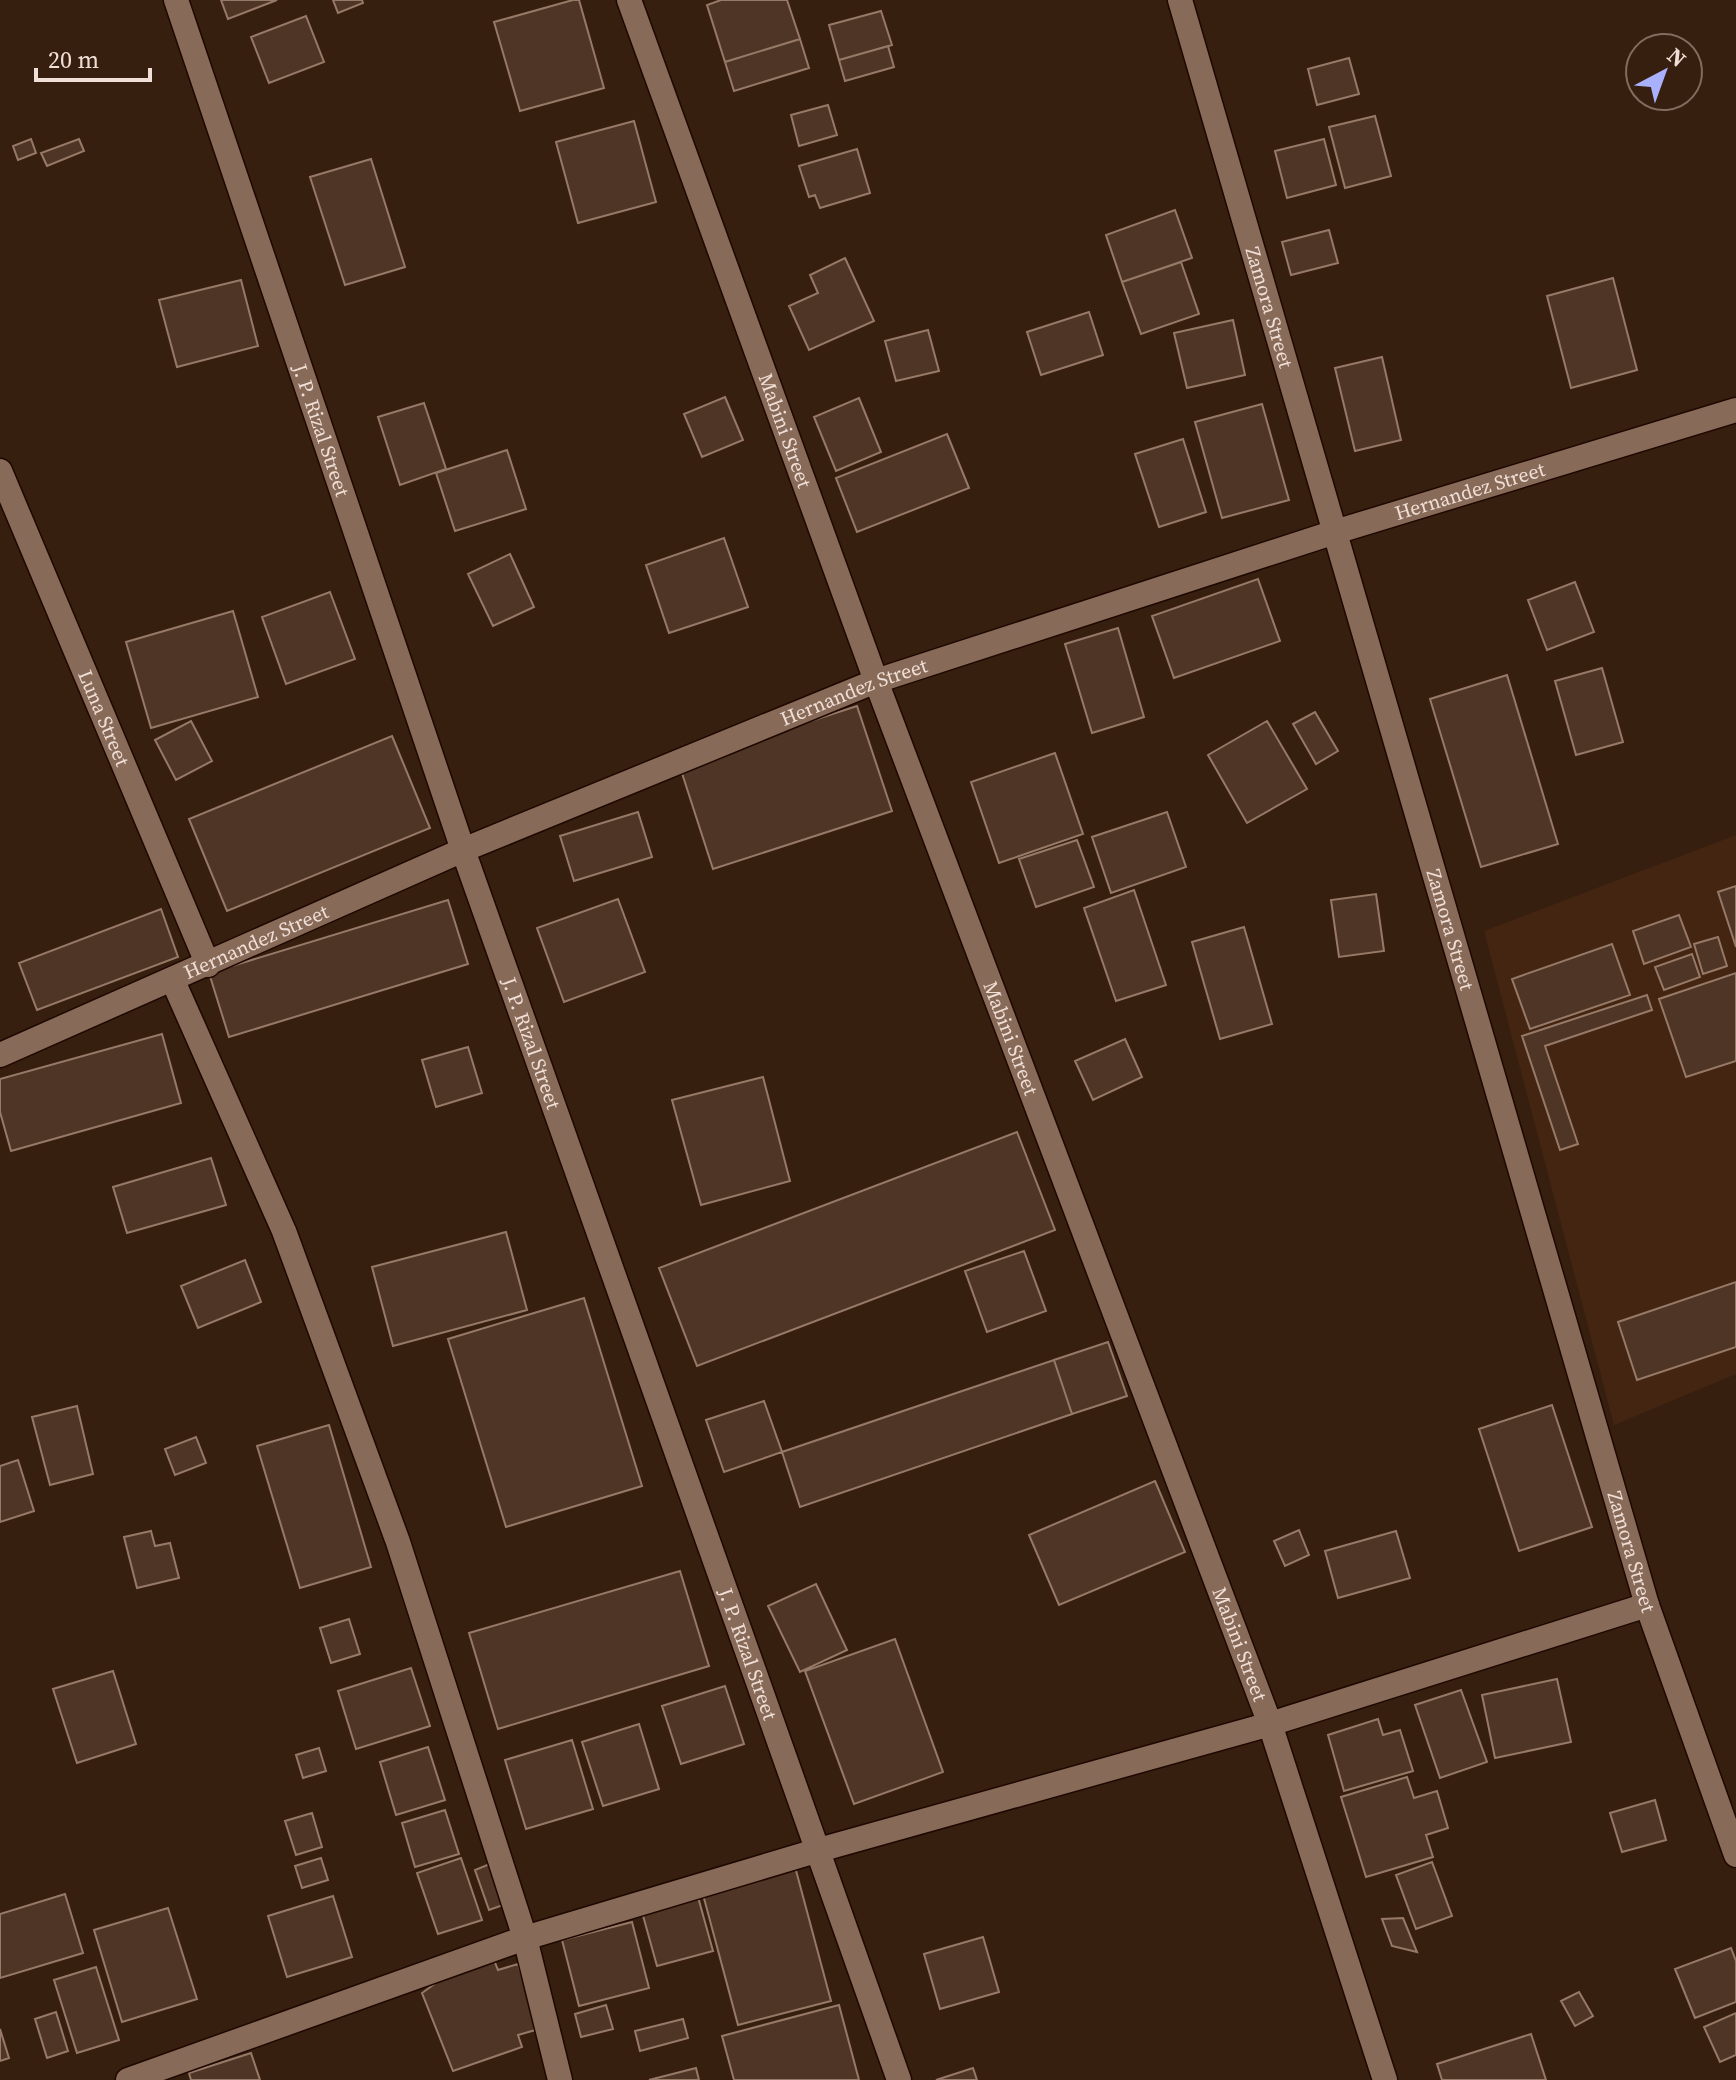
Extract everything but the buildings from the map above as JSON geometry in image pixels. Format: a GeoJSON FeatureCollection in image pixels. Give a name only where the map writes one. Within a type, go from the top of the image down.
{"type":"FeatureCollection","features":[{"type":"Feature","properties":{"kind":"street","name":"J. P. Rizal Street"},"geometry":{"type":"LineString","coordinates":[[176,0],[463,850],[899,2080]]}},
{"type":"Feature","properties":{"kind":"street","name":"Mabini Street"},"geometry":{"type":"LineString","coordinates":[[629,0],[876,681],[1270,1724],[1385,2080]]}},
{"type":"Feature","properties":{"kind":"street","name":"Zamora Street"},"geometry":{"type":"LineString","coordinates":[[1180,0],[1647,1605],[1736,1855]]}},
{"type":"Feature","properties":{"kind":"street","name":"Hernandez Street"},"geometry":{"type":"LineString","coordinates":[[0,1055],[463,850],[876,681],[1335,532],[1736,410]]}},
{"type":"Feature","properties":{"kind":"street","name":"Luna Street"},"geometry":{"type":"LineString","coordinates":[[0,471],[208,965]]}},
{"type":"Feature","properties":{"kind":"street"},"geometry":{"type":"LineString","coordinates":[[173,981],[284,1231],[398,1542],[525,1938],[560,2080]]}},
{"type":"Feature","properties":{"kind":"street"},"geometry":{"type":"LineString","coordinates":[[128,2080],[525,1938],[819,1850],[1270,1724],[1647,1605]]}},
{"type":"Feature","properties":{"kind":"shaded area"},"geometry":{"type":"Polygon","coordinates":[[[1736,835],[1736,1374],[1614,1425],[1484,931],[1736,835]]]}}]}
